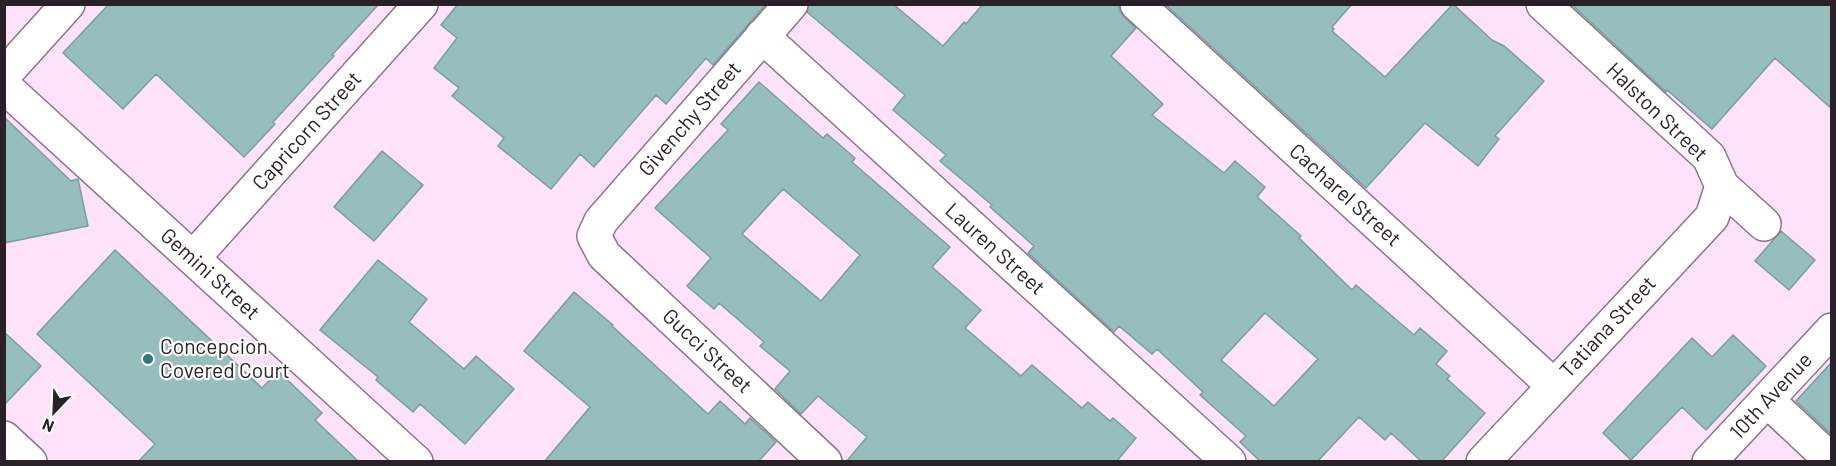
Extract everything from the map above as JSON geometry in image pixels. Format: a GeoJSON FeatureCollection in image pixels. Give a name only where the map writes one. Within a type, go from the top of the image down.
{"type":"FeatureCollection","features":[{"type":"Feature","properties":{"kind":"street"},"geometry":{"type":"LineString","coordinates":[[4,75],[68,4]]}},
{"type":"Feature","properties":{"kind":"street","name":"Capricorn Street"},"geometry":{"type":"LineString","coordinates":[[193,258],[420,4]]}},
{"type":"Feature","properties":{"kind":"street","name":"Givenchy Street"},"geometry":{"type":"LineString","coordinates":[[594,236],[601,220],[791,4]]}},
{"type":"Feature","properties":{"kind":"street","name":"Cacharel Street"},"geometry":{"type":"LineString","coordinates":[[1137,4],[1554,386]]}},
{"type":"Feature","properties":{"kind":"street","name":"Halston Street"},"geometry":{"type":"LineString","coordinates":[[1543,4],[1709,157],[1722,186],[1764,224]]}},
{"type":"Feature","properties":{"kind":"street","name":"Lauren Street"},"geometry":{"type":"LineString","coordinates":[[762,36],[1229,462]]}},
{"type":"Feature","properties":{"kind":"street","name":"Gemini Street"},"geometry":{"type":"LineString","coordinates":[[4,86],[416,462]]}},
{"type":"Feature","properties":{"kind":"street","name":"Tatiana Street"},"geometry":{"type":"LineString","coordinates":[[1483,462],[1712,217],[1722,186]]}},
{"type":"Feature","properties":{"kind":"street","name":"Gucci Street"},"geometry":{"type":"LineString","coordinates":[[594,236],[604,255],[825,462]]}},
{"type":"Feature","properties":{"kind":"street","name":"10th Avenue"},"geometry":{"type":"LineString","coordinates":[[1709,462],[1832,330]]}},
{"type":"Feature","properties":{"kind":"street"},"geometry":{"type":"LineString","coordinates":[[1767,400],[1832,461]]}},
{"type":"Feature","properties":{"kind":"street"},"geometry":{"type":"LineString","coordinates":[[4,438],[30,462]]}},
{"type":"Feature","properties":{"kind":"building"},"geometry":{"type":"Polygon","coordinates":[[[109,4],[379,4],[244,157],[156,74],[123,109],[63,53],[109,4]]]}},
{"type":"Feature","properties":{"kind":"building"},"geometry":{"type":"Polygon","coordinates":[[[458,4],[766,4],[713,65],[706,58],[666,104],[656,95],[594,167],[580,154],[551,189],[498,146],[504,138],[452,96],[459,88],[434,68],[457,38],[441,25],[458,4]]]}},
{"type":"Feature","properties":{"kind":"building"},"geometry":{"type":"Polygon","coordinates":[[[809,4],[893,4],[943,46],[983,4],[1119,4],[1119,10],[1136,28],[1111,56],[1163,104],[1152,115],[1224,173],[1235,161],[1265,187],[1257,197],[1301,236],[1299,238],[1352,290],[1356,285],[1414,335],[1420,328],[1447,351],[1436,364],[1450,376],[1447,379],[1485,413],[1441,462],[1422,462],[1391,433],[1385,440],[1359,417],[1317,462],[1261,462],[1240,442],[1246,436],[1200,395],[1203,392],[1157,349],[1152,354],[1119,326],[1114,332],[1028,253],[1034,246],[990,207],[992,205],[940,161],[946,155],[893,110],[905,95],[807,12],[809,4]],[[1265,313],[1221,360],[1274,406],[1318,359],[1265,313]]]}},
{"type":"Feature","properties":{"kind":"building"},"geometry":{"type":"Polygon","coordinates":[[[1165,4],[1352,4],[1332,27],[1334,29],[1332,31],[1385,77],[1453,4],[1492,40],[1504,46],[1544,81],[1495,136],[1499,139],[1478,166],[1425,123],[1366,188],[1165,4]]]}},
{"type":"Feature","properties":{"kind":"building"},"geometry":{"type":"Polygon","coordinates":[[[1571,4],[1832,4],[1832,109],[1775,58],[1712,129],[1667,90],[1666,92],[1571,4]]]}},
{"type":"Feature","properties":{"kind":"building"},"geometry":{"type":"Polygon","coordinates":[[[759,82],[823,138],[827,134],[855,158],[852,162],[950,247],[932,267],[981,310],[965,328],[1021,376],[1032,365],[1082,408],[1088,402],[1110,421],[1113,418],[1136,438],[1116,462],[846,462],[867,437],[818,396],[801,414],[775,389],[790,371],[760,346],[764,342],[719,303],[714,309],[687,286],[711,258],[655,208],[728,130],[721,124],[759,82]],[[783,189],[742,234],[821,301],[860,255],[783,189]]]}},
{"type":"Feature","properties":{"kind":"building"},"geometry":{"type":"Polygon","coordinates":[[[4,117],[71,181],[78,179],[88,226],[4,243],[4,117]]]}},
{"type":"Feature","properties":{"kind":"building"},"geometry":{"type":"Polygon","coordinates":[[[382,151],[423,185],[374,241],[334,207],[382,151]]]}},
{"type":"Feature","properties":{"kind":"building"},"geometry":{"type":"Polygon","coordinates":[[[1781,231],[1815,260],[1789,290],[1755,261],[1781,231]]]}},
{"type":"Feature","properties":{"kind":"building","name":"Concepcion Covered Court"},"geometry":{"type":"Polygon","coordinates":[[[115,250],[262,388],[278,371],[322,413],[315,420],[359,462],[138,462],[155,444],[37,334],[115,250]]]}},
{"type":"Feature","properties":{"kind":"building"},"geometry":{"type":"Polygon","coordinates":[[[378,260],[427,299],[409,322],[464,369],[476,356],[514,389],[465,444],[420,404],[413,412],[376,380],[378,377],[320,330],[378,260]]]}},
{"type":"Feature","properties":{"kind":"building"},"geometry":{"type":"Polygon","coordinates":[[[574,292],[613,325],[708,414],[720,401],[745,424],[750,418],[776,442],[758,462],[544,462],[590,407],[524,351],[574,292]]]}},
{"type":"Feature","properties":{"kind":"building"},"geometry":{"type":"Polygon","coordinates":[[[4,332],[41,366],[4,405],[4,332]]]}},
{"type":"Feature","properties":{"kind":"building"},"geometry":{"type":"Polygon","coordinates":[[[1733,335],[1766,366],[1706,430],[1682,407],[1631,460],[1603,433],[1692,338],[1712,357],[1733,335]]]}},
{"type":"Feature","properties":{"kind":"building"},"geometry":{"type":"Polygon","coordinates":[[[1832,362],[1832,435],[1796,401],[1832,362]]]}},
{"type":"Feature","properties":{"kind":"place","name":"Concepcion Covered Court"},"geometry":{"type":"Point","coordinates":[148,359]}}]}
